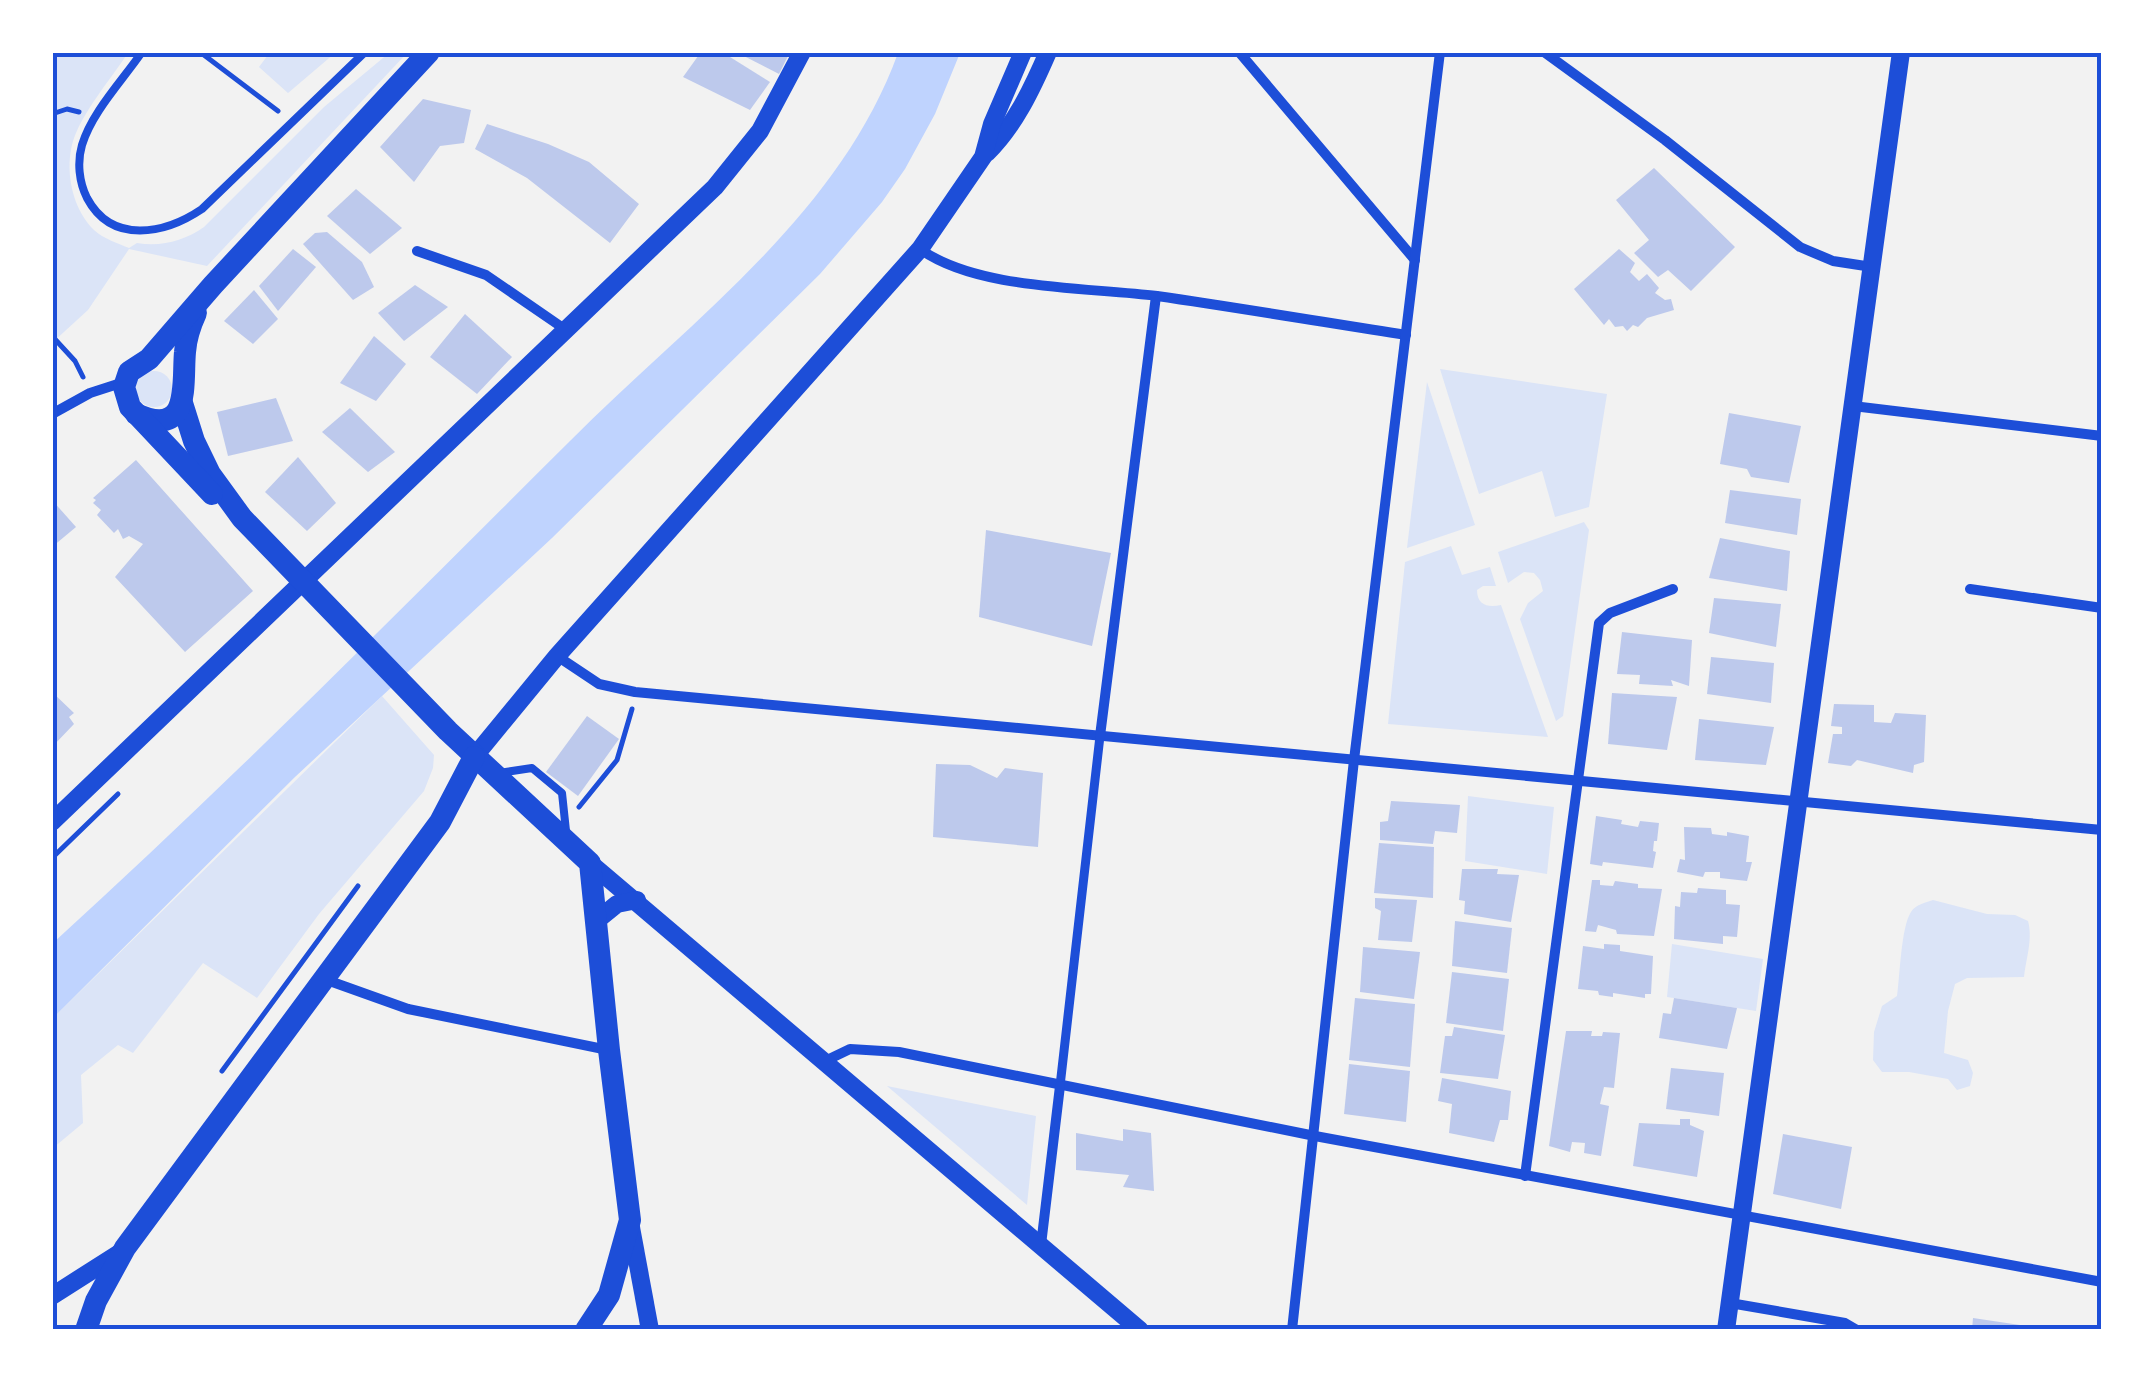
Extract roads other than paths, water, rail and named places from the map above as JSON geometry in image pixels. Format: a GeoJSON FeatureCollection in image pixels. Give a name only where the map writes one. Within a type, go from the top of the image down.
{"type":"FeatureCollection","features":[{"type":"Feature","properties":{"kind":"main road"},"geometry":{"type":"LineString","coordinates":[[428,52],[149,359],[132,368],[125,382],[125,397],[136,414],[213,495],[242,518],[448,732],[590,863],[630,1220],[608,1295],[586,1330]]}},
{"type":"Feature","properties":{"kind":"main road"},"geometry":{"type":"LineString","coordinates":[[136,414],[148,420],[174,413],[184,392],[186,338],[213,285]]}},
{"type":"Feature","properties":{"kind":"main road"},"geometry":{"type":"LineString","coordinates":[[149,359],[161,358],[172,363],[184,392],[194,440],[210,474],[242,518]]}},
{"type":"Feature","properties":{"kind":"main road"},"geometry":{"type":"LineString","coordinates":[[86,1330],[125,1248],[440,822],[474,757]]}},
{"type":"Feature","properties":{"kind":"street"},"geometry":{"type":"LineString","coordinates":[[52,822],[731,169],[760,131],[802,52]]}},
{"type":"Feature","properties":{"kind":"street"},"geometry":{"type":"LineString","coordinates":[[983,156],[1023,52]]}},
{"type":"Feature","properties":{"kind":"street"},"geometry":{"type":"LineString","coordinates":[[474,757],[558,656],[920,249],[983,156],[1003,137],[1048,52]]}},
{"type":"Feature","properties":{"kind":"street"},"geometry":{"type":"LineString","coordinates":[[1239,52],[1414,260]]}},
{"type":"Feature","properties":{"kind":"street"},"geometry":{"type":"LineString","coordinates":[[1292,1330],[1354,760],[1440,52]]}},
{"type":"Feature","properties":{"kind":"street"},"geometry":{"type":"LineString","coordinates":[[1544,52],[1650,128],[1800,246],[1833,261],[1872,268]]}},
{"type":"Feature","properties":{"kind":"street"},"geometry":{"type":"LineString","coordinates":[[1726,1330],[1901,52]]}},
{"type":"Feature","properties":{"kind":"street"},"geometry":{"type":"LineString","coordinates":[[920,249],[942,265],[983,276],[1156,296],[1406,335]]}},
{"type":"Feature","properties":{"kind":"street"},"geometry":{"type":"LineString","coordinates":[[417,251],[486,275],[566,330]]}},
{"type":"Feature","properties":{"kind":"street"},"geometry":{"type":"LineString","coordinates":[[1041,1246],[1156,296]]}},
{"type":"Feature","properties":{"kind":"street"},"geometry":{"type":"LineString","coordinates":[[52,414],[90,393],[125,382]]}},
{"type":"Feature","properties":{"kind":"street"},"geometry":{"type":"LineString","coordinates":[[1853,406],[2102,436]]}},
{"type":"Feature","properties":{"kind":"street"},"geometry":{"type":"LineString","coordinates":[[1525,1176],[1599,624],[1610,613],[1673,589]]}},
{"type":"Feature","properties":{"kind":"street"},"geometry":{"type":"LineString","coordinates":[[1970,589],[2102,608]]}},
{"type":"Feature","properties":{"kind":"street"},"geometry":{"type":"LineString","coordinates":[[558,656],[599,684],[635,692],[2102,830]]}},
{"type":"Feature","properties":{"kind":"street"},"geometry":{"type":"LineString","coordinates":[[590,863],[1140,1330]]}},
{"type":"Feature","properties":{"kind":"street"},"geometry":{"type":"LineString","coordinates":[[596,921],[617,904],[637,900]]}},
{"type":"Feature","properties":{"kind":"street"},"geometry":{"type":"LineString","coordinates":[[322,978],[408,1009],[608,1050]]}},
{"type":"Feature","properties":{"kind":"street"},"geometry":{"type":"LineString","coordinates":[[825,1060],[850,1049],[877,1050],[1525,1176],[2102,1282]]}},
{"type":"Feature","properties":{"kind":"street"},"geometry":{"type":"LineString","coordinates":[[630,1220],[650,1330]]}},
{"type":"Feature","properties":{"kind":"street"},"geometry":{"type":"LineString","coordinates":[[52,1296],[88,1276],[125,1248]]}},
{"type":"Feature","properties":{"kind":"street"},"geometry":{"type":"LineString","coordinates":[[1730,1303],[1844,1323],[1857,1330]]}},
{"type":"Feature","properties":{"kind":"lane"},"geometry":{"type":"LineString","coordinates":[[142,52],[94,120],[81,149],[79,166],[86,195],[96,212],[114,226],[146,231],[190,217],[211,202],[364,52]]}},
{"type":"Feature","properties":{"kind":"lane"},"geometry":{"type":"LineString","coordinates":[[491,774],[532,768],[562,793],[569,845]]}},
{"type":"Feature","properties":{"kind":"water"},"geometry":{"type":"Polygon","coordinates":[[[898,53],[960,53],[935,114],[905,169],[820,274],[552,538],[295,777],[53,1018],[53,943],[249,758],[569,442],[756,264],[838,166],[872,112],[898,53]]]}}]}
